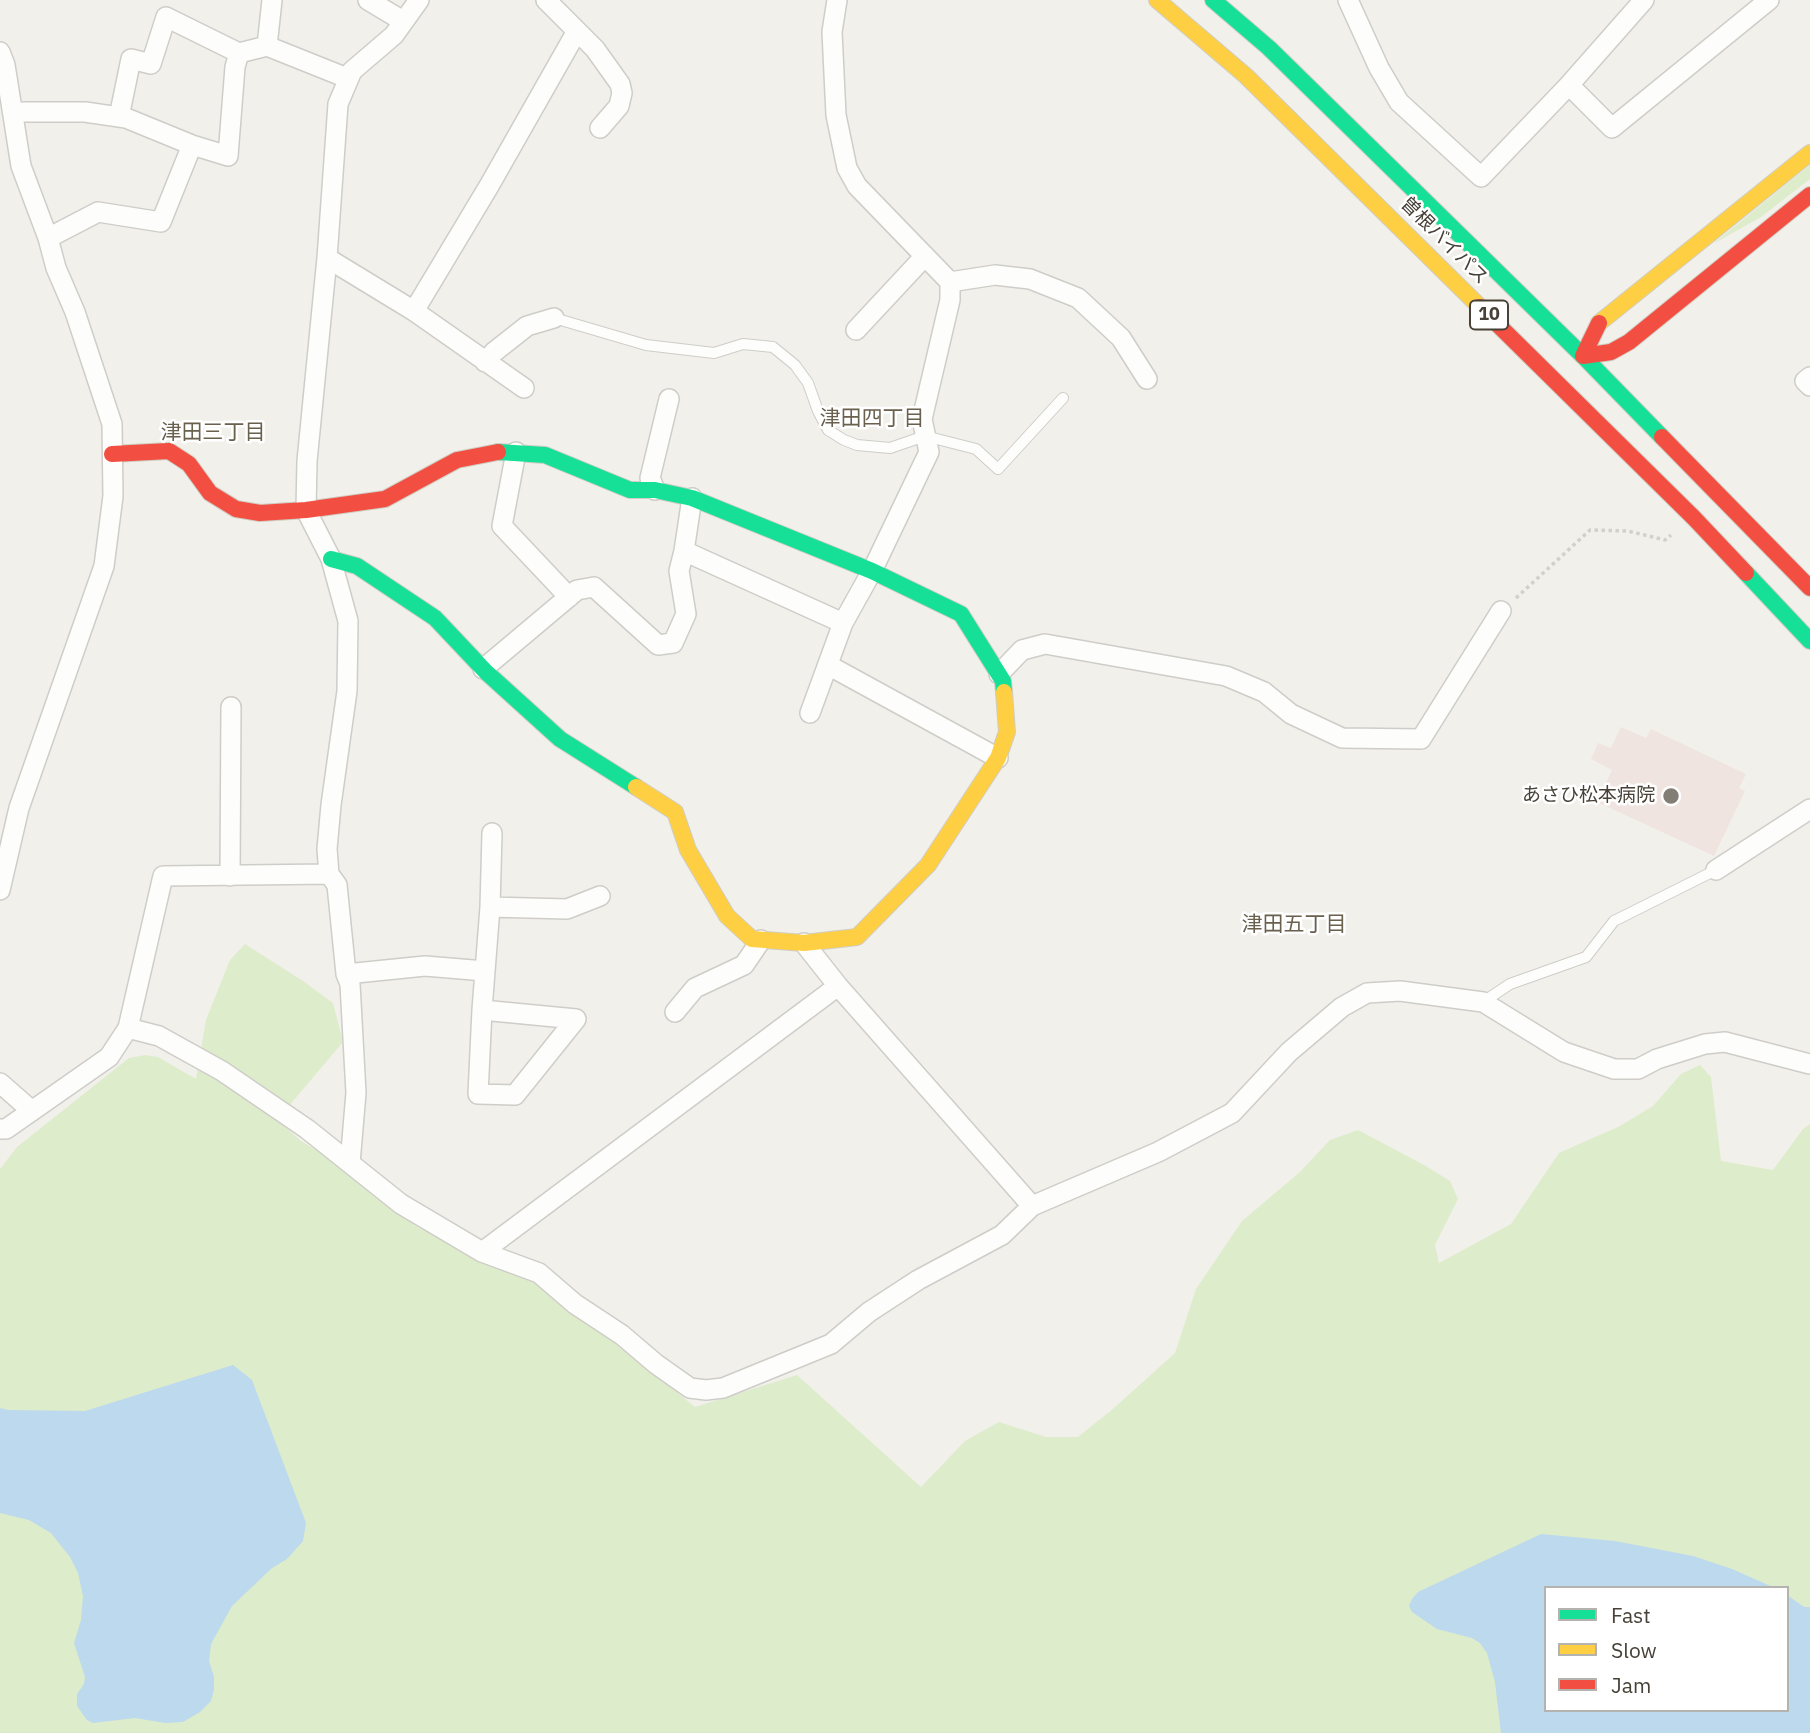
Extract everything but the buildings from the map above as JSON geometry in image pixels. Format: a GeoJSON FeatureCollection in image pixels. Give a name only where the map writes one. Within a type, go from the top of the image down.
{"type":"FeatureCollection","features":[{"type":"Feature","properties":{"kind":"main road","name":"曽根バイパス"},"geometry":{"type":"LineString","coordinates":[[1157,0],[1247,76],[1694,518],[1810,641]]}},
{"type":"Feature","properties":{"kind":"main road","name":"曽根バイパス"},"geometry":{"type":"LineString","coordinates":[[1213,0],[1269,48],[1536,309],[1810,588]]}},
{"type":"Feature","properties":{"kind":"main road"},"geometry":{"type":"LineString","coordinates":[[1604,431],[1592,411],[1584,383],[1583,356],[1595,327],[1730,215],[1810,153]]}},
{"type":"Feature","properties":{"kind":"main road"},"geometry":{"type":"LineString","coordinates":[[1510,336],[1526,348],[1556,356],[1611,352],[1629,342],[1810,195]]}},
{"type":"Feature","properties":{"kind":"main road"},"geometry":{"type":"LineString","coordinates":[[1536,309],[1548,317],[1576,325],[1593,323],[1605,317]]}},
{"type":"Feature","properties":{"kind":"main road"},"geometry":{"type":"LineString","coordinates":[[1629,342],[1623,358],[1622,379],[1631,405]]}},
{"type":"Feature","properties":{"kind":"main road"},"geometry":{"type":"LineString","coordinates":[[112,453],[169,451],[189,464],[210,493],[236,509],[260,513],[306,510],[385,499],[457,460],[505,451],[545,455],[630,490],[655,490],[692,498],[872,571],[961,614],[1003,681],[1007,732],[998,758],[928,865],[858,937],[804,943],[752,939],[727,916],[688,850],[675,812],[560,739],[483,669],[435,618],[357,566],[331,559]]}},
{"type":"Feature","properties":{"kind":"street"},"geometry":{"type":"LineString","coordinates":[[267,46],[272,0]]}},
{"type":"Feature","properties":{"kind":"street"},"geometry":{"type":"LineString","coordinates":[[368,0],[403,21]]}},
{"type":"Feature","properties":{"kind":"street"},"geometry":{"type":"LineString","coordinates":[[350,1163],[356,1093],[350,984],[346,974],[337,885],[329,874],[327,849],[347,691],[348,621],[331,559],[306,510],[307,461],[327,258],[338,104],[352,71],[394,35],[419,0]]}},
{"type":"Feature","properties":{"kind":"street"},"geometry":{"type":"LineString","coordinates":[[546,0],[595,49],[620,84],[622,93],[619,106],[600,128]]}},
{"type":"Feature","properties":{"kind":"street"},"geometry":{"type":"LineString","coordinates":[[810,713],[843,623],[872,571],[929,452],[922,419],[950,300],[950,282],[858,186],[847,168],[836,114],[832,32],[837,0]]}},
{"type":"Feature","properties":{"kind":"street"},"geometry":{"type":"LineString","coordinates":[[1348,0],[1379,68],[1399,102],[1481,177],[1569,85],[1644,0]]}},
{"type":"Feature","properties":{"kind":"street"},"geometry":{"type":"LineString","coordinates":[[1569,85],[1612,128],[1769,0]]}},
{"type":"Feature","properties":{"kind":"street"},"geometry":{"type":"LineString","coordinates":[[120,117],[131,60],[151,64],[166,17],[239,53],[267,46],[347,78]]}},
{"type":"Feature","properties":{"kind":"street"},"geometry":{"type":"LineString","coordinates":[[414,311],[577,31]]}},
{"type":"Feature","properties":{"kind":"street"},"geometry":{"type":"LineString","coordinates":[[0,52],[5,65],[21,166],[48,238],[55,268],[75,312],[111,424],[113,496],[104,566],[10,806],[0,890]]}},
{"type":"Feature","properties":{"kind":"street"},"geometry":{"type":"LineString","coordinates":[[13,112],[85,112],[120,117],[228,156],[235,67],[239,53]]}},
{"type":"Feature","properties":{"kind":"street"},"geometry":{"type":"LineString","coordinates":[[48,238],[98,212],[161,222],[192,145]]}},
{"type":"Feature","properties":{"kind":"street"},"geometry":{"type":"LineString","coordinates":[[856,330],[925,256]]}},
{"type":"Feature","properties":{"kind":"street"},"geometry":{"type":"LineString","coordinates":[[327,258],[414,311],[524,388]]}},
{"type":"Feature","properties":{"kind":"street"},"geometry":{"type":"LineString","coordinates":[[950,282],[995,275],[1030,279],[1077,298],[1121,338],[1147,379]]}},
{"type":"Feature","properties":{"kind":"street"},"geometry":{"type":"LineString","coordinates":[[485,362],[527,326],[554,318]]}},
{"type":"Feature","properties":{"kind":"street"},"geometry":{"type":"LineString","coordinates":[[1810,377],[1805,381],[1810,386]]}},
{"type":"Feature","properties":{"kind":"street"},"geometry":{"type":"LineString","coordinates":[[655,490],[650,478],[669,399]]}},
{"type":"Feature","properties":{"kind":"street"},"geometry":{"type":"LineString","coordinates":[[516,452],[502,526],[569,597]]}},
{"type":"Feature","properties":{"kind":"street"},"geometry":{"type":"LineString","coordinates":[[483,669],[577,590],[594,587],[658,645],[673,643],[686,614],[679,570],[692,498]]}},
{"type":"Feature","properties":{"kind":"street"},"geometry":{"type":"LineString","coordinates":[[684,551],[843,623]]}},
{"type":"Feature","properties":{"kind":"street"},"geometry":{"type":"LineString","coordinates":[[999,674],[1022,650],[1045,644],[1226,676],[1264,692],[1290,714],[1342,738],[1421,739],[1501,611]]}},
{"type":"Feature","properties":{"kind":"street"},"geometry":{"type":"LineString","coordinates":[[828,665],[998,758]]}},
{"type":"Feature","properties":{"kind":"street"},"geometry":{"type":"LineString","coordinates":[[230,876],[231,707]]}},
{"type":"Feature","properties":{"kind":"street"},"geometry":{"type":"LineString","coordinates":[[1716,870],[1810,809]]}},
{"type":"Feature","properties":{"kind":"street"},"geometry":{"type":"LineString","coordinates":[[482,1010],[576,1019],[515,1095],[478,1094],[482,1010],[491,907],[492,833]]}},
{"type":"Feature","properties":{"kind":"street"},"geometry":{"type":"LineString","coordinates":[[0,1129],[6,1129],[108,1057],[128,1028],[163,876],[329,874]]}},
{"type":"Feature","properties":{"kind":"street"},"geometry":{"type":"LineString","coordinates":[[491,907],[567,909],[600,896]]}},
{"type":"Feature","properties":{"kind":"street"},"geometry":{"type":"LineString","coordinates":[[676,1013],[695,988],[744,965],[761,940]]}},
{"type":"Feature","properties":{"kind":"street"},"geometry":{"type":"LineString","coordinates":[[804,943],[838,986],[1032,1206]]}},
{"type":"Feature","properties":{"kind":"street"},"geometry":{"type":"LineString","coordinates":[[346,974],[425,965],[485,971]]}},
{"type":"Feature","properties":{"kind":"street"},"geometry":{"type":"LineString","coordinates":[[482,1252],[838,986]]}},
{"type":"Feature","properties":{"kind":"street"},"geometry":{"type":"LineString","coordinates":[[128,1028],[159,1036],[222,1070],[307,1129],[401,1204],[482,1252],[540,1273],[575,1304],[622,1335],[690,1388],[706,1390],[723,1388],[831,1344],[869,1312],[918,1280],[1002,1236],[1032,1206],[1158,1152],[1232,1112],[1289,1052],[1342,1007],[1367,993],[1400,991],[1483,1002],[1564,1052],[1615,1069],[1638,1069],[1657,1059],[1705,1044],[1726,1042],[1810,1064]]}},
{"type":"Feature","properties":{"kind":"street"},"geometry":{"type":"LineString","coordinates":[[0,1083],[32,1111]]}},
{"type":"Feature","properties":{"kind":"lane"},"geometry":{"type":"LineString","coordinates":[[554,318],[646,345],[714,353],[743,344],[773,347],[795,365],[808,383],[828,430],[844,440],[858,445],[890,448],[925,436],[975,449],[998,470],[1063,398]]}},
{"type":"Feature","properties":{"kind":"lane"},"geometry":{"type":"LineString","coordinates":[[1483,1002],[1510,984],[1587,957],[1614,920],[1716,870]]}},
{"type":"Feature","properties":{"kind":"path"},"geometry":{"type":"LineString","coordinates":[[1501,611],[1590,530],[1628,531],[1665,540],[1694,518]]}},
{"type":"Feature","properties":{"kind":"shaded area","name":"あさひ松本病院"},"geometry":{"type":"Polygon","coordinates":[[[1621,727],[1646,738],[1651,729],[1746,774],[1739,788],[1745,791],[1714,856],[1597,802],[1612,770],[1591,759],[1598,743],[1611,748],[1621,727]]]}},
{"type":"Feature","properties":{"kind":"green space"},"geometry":{"type":"Polygon","coordinates":[[[1810,165],[1810,179],[1761,217],[1713,244],[1810,165]]]}},
{"type":"Feature","properties":{"kind":"green space"},"geometry":{"type":"Polygon","coordinates":[[[245,944],[303,981],[333,1003],[343,1042],[277,1120],[301,1141],[391,1199],[415,1226],[536,1279],[695,1407],[797,1375],[921,1487],[965,1441],[999,1422],[1046,1437],[1078,1437],[1114,1408],[1175,1353],[1196,1289],[1242,1221],[1300,1172],[1330,1140],[1358,1130],[1450,1181],[1458,1199],[1435,1245],[1439,1263],[1511,1224],[1559,1153],[1620,1126],[1653,1106],[1681,1074],[1700,1065],[1711,1077],[1721,1161],[1773,1170],[1803,1129],[1810,1124],[1810,1733],[0,1733],[0,1169],[17,1147],[129,1058],[145,1055],[158,1057],[196,1079],[206,1020],[230,960],[245,944]]]}},
{"type":"Feature","properties":{"kind":"water"},"geometry":{"type":"Polygon","coordinates":[[[233,1365],[252,1380],[306,1523],[303,1541],[287,1559],[272,1568],[232,1606],[211,1644],[209,1661],[214,1677],[214,1690],[211,1701],[200,1712],[183,1722],[165,1723],[135,1718],[93,1723],[87,1720],[77,1706],[77,1694],[85,1677],[74,1643],[81,1620],[83,1596],[78,1573],[70,1557],[51,1533],[29,1520],[0,1513],[0,1408],[85,1411],[233,1365]]]}},
{"type":"Feature","properties":{"kind":"water"},"geometry":{"type":"Polygon","coordinates":[[[1541,1534],[1615,1541],[1693,1556],[1732,1569],[1770,1586],[1544,1586],[1544,1712],[1789,1712],[1789,1596],[1804,1607],[1810,1607],[1810,1733],[1501,1733],[1495,1682],[1487,1653],[1480,1643],[1472,1638],[1437,1629],[1412,1612],[1409,1606],[1418,1592],[1541,1534]]]}},
{"type":"Feature","properties":{"kind":"traffic: fast"},"geometry":{"type":"LineString","coordinates":[[1213,0],[1269,48],[1662,437]]}},
{"type":"Feature","properties":{"kind":"traffic: fast"},"geometry":{"type":"LineString","coordinates":[[498,452],[545,455],[630,490],[655,490],[692,498],[872,571],[961,614],[1003,681],[1004,692]]}},
{"type":"Feature","properties":{"kind":"traffic: fast"},"geometry":{"type":"LineString","coordinates":[[331,559],[357,566],[435,618],[486,672],[560,739],[636,787]]}},
{"type":"Feature","properties":{"kind":"traffic: fast"},"geometry":{"type":"LineString","coordinates":[[1746,573],[1810,641]]}},
{"type":"Feature","properties":{"kind":"traffic: slow"},"geometry":{"type":"LineString","coordinates":[[1157,0],[1246,76],[1480,307]]}},
{"type":"Feature","properties":{"kind":"traffic: slow"},"geometry":{"type":"LineString","coordinates":[[1599,323],[1810,153]]}},
{"type":"Feature","properties":{"kind":"traffic: slow"},"geometry":{"type":"LineString","coordinates":[[636,787],[675,812],[688,850],[727,916],[752,939],[804,943],[857,937],[928,865],[998,758],[1007,732],[1004,692]]}},
{"type":"Feature","properties":{"kind":"traffic: jam"},"geometry":{"type":"LineString","coordinates":[[1599,323],[1583,356],[1611,352],[1629,342],[1810,195]]}},
{"type":"Feature","properties":{"kind":"traffic: jam"},"geometry":{"type":"LineString","coordinates":[[1480,307],[1694,518],[1746,573]]}},
{"type":"Feature","properties":{"kind":"traffic: jam"},"geometry":{"type":"LineString","coordinates":[[1662,437],[1810,588]]}},
{"type":"Feature","properties":{"kind":"traffic: jam"},"geometry":{"type":"LineString","coordinates":[[112,454],[169,451],[189,464],[210,493],[236,509],[260,513],[306,510],[385,499],[457,460],[498,452]]}},
{"type":"Feature","properties":{"kind":"place","name":"あさひ松本病院"},"geometry":{"type":"Point","coordinates":[1671,796]}},
{"type":"Feature","properties":{"kind":"district","name":"津田四丁目"},"geometry":{"type":"Point","coordinates":[872,419]}},
{"type":"Feature","properties":{"kind":"district","name":"津田三丁目"},"geometry":{"type":"Point","coordinates":[213,433]}},
{"type":"Feature","properties":{"kind":"district","name":"津田五丁目"},"geometry":{"type":"Point","coordinates":[1294,925]}}]}
